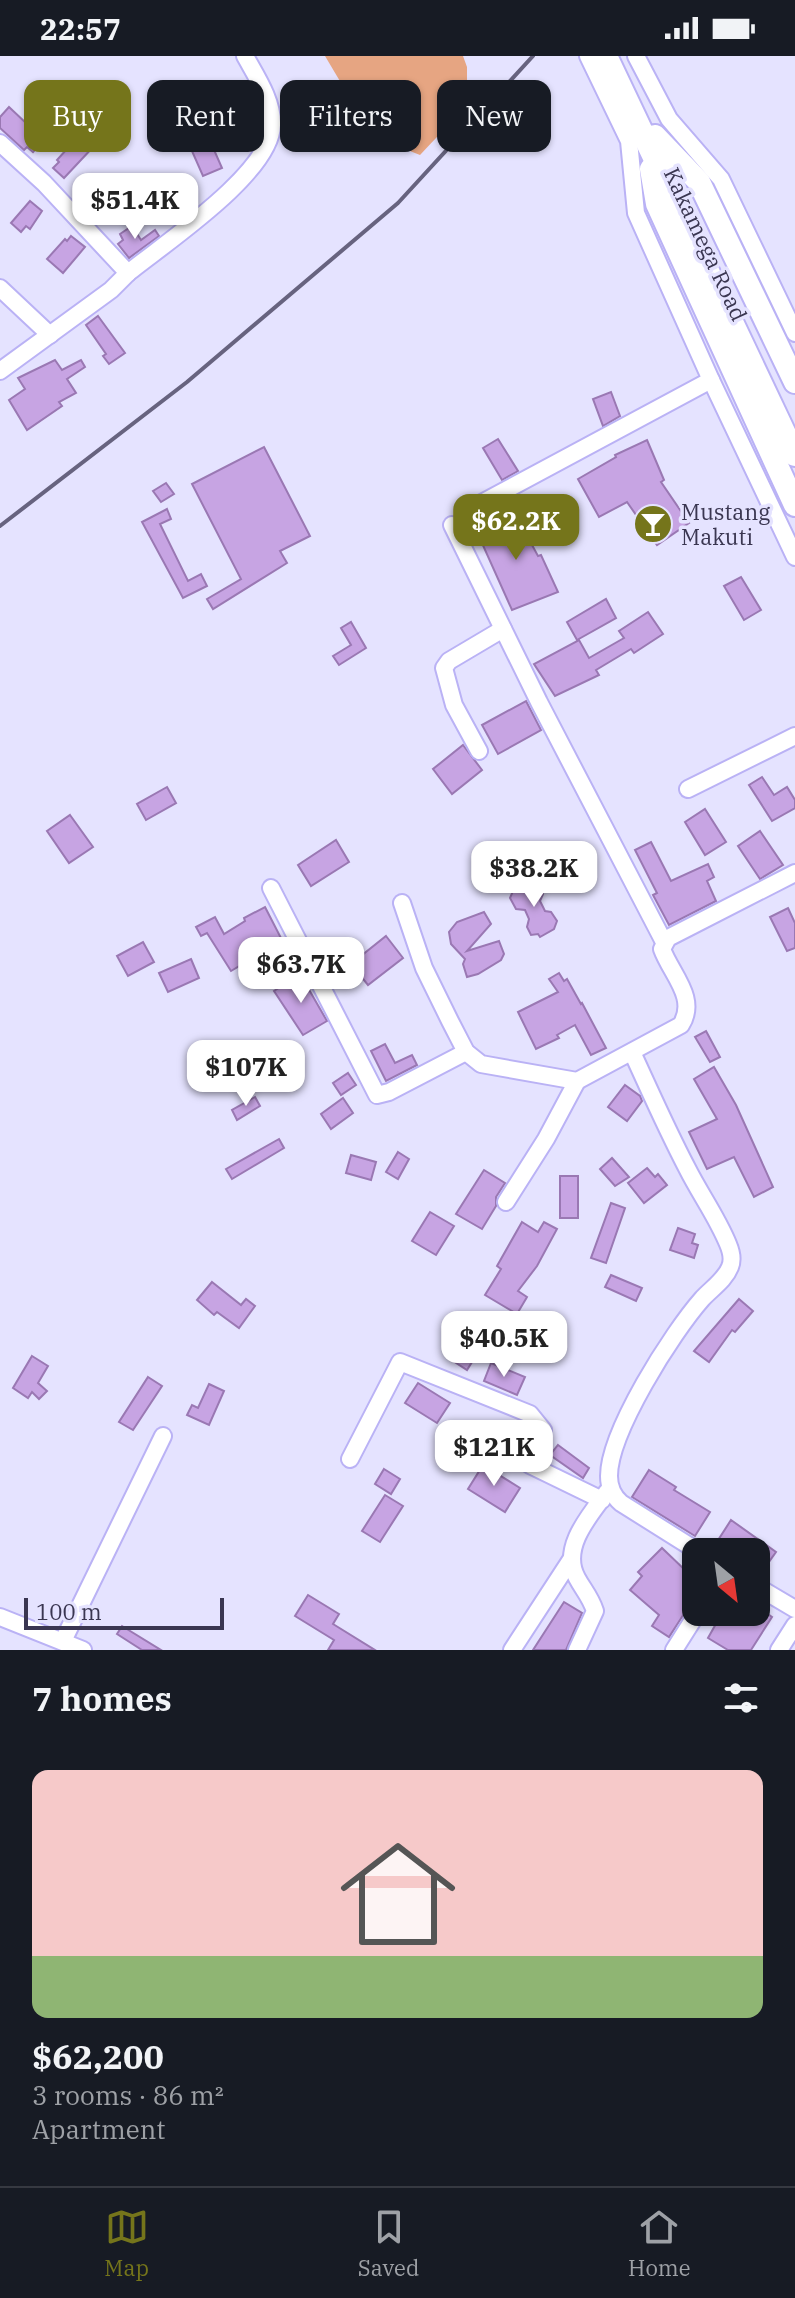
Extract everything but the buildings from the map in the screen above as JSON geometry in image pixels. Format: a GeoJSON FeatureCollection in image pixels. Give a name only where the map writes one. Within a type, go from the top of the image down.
{"type":"FeatureCollection","features":[{"type":"Feature","properties":{"kind":"highway"},"geometry":{"type":"LineString","coordinates":[[606,56],[651,138],[795,455]]}},
{"type":"Feature","properties":{"kind":"highway","name":"Kakamega Road"},"geometry":{"type":"LineString","coordinates":[[617,56],[651,138],[795,433]]}},
{"type":"Feature","properties":{"kind":"highway"},"geometry":{"type":"LineString","coordinates":[[651,138],[699,182],[795,382]]}},
{"type":"Feature","properties":{"kind":"highway"},"geometry":{"type":"LineString","coordinates":[[651,138],[657,204],[795,505]]}},
{"type":"Feature","properties":{"kind":"street"},"geometry":{"type":"LineString","coordinates":[[0,371],[111,290],[243,180],[261,156],[272,126],[269,104],[245,56]]}},
{"type":"Feature","properties":{"kind":"street"},"geometry":{"type":"LineString","coordinates":[[588,56],[629,141],[636,213],[795,557]]}},
{"type":"Feature","properties":{"kind":"street"},"geometry":{"type":"LineString","coordinates":[[636,56],[669,119],[721,179],[795,333]]}},
{"type":"Feature","properties":{"kind":"street"},"geometry":{"type":"LineString","coordinates":[[0,143],[44,183],[128,273]]}},
{"type":"Feature","properties":{"kind":"street"},"geometry":{"type":"LineString","coordinates":[[0,288],[50,335]]}},
{"type":"Feature","properties":{"kind":"street"},"geometry":{"type":"LineString","coordinates":[[476,506],[711,380]]}},
{"type":"Feature","properties":{"kind":"street"},"geometry":{"type":"LineString","coordinates":[[452,525],[664,942],[664,954],[687,999],[686,1017],[681,1025],[577,1081],[546,1139],[506,1202]]}},
{"type":"Feature","properties":{"kind":"street"},"geometry":{"type":"LineString","coordinates":[[479,751],[454,705],[444,668],[449,661],[503,629]]}},
{"type":"Feature","properties":{"kind":"street"},"geometry":{"type":"LineString","coordinates":[[688,789],[795,736]]}},
{"type":"Feature","properties":{"kind":"street"},"geometry":{"type":"LineString","coordinates":[[664,942],[795,873]]}},
{"type":"Feature","properties":{"kind":"street"},"geometry":{"type":"LineString","coordinates":[[271,888],[377,1095],[389,1092],[466,1052]]}},
{"type":"Feature","properties":{"kind":"street"},"geometry":{"type":"LineString","coordinates":[[402,903],[424,968],[466,1052],[481,1064],[577,1081]]}},
{"type":"Feature","properties":{"kind":"street"},"geometry":{"type":"LineString","coordinates":[[512,1650],[572,1558],[579,1531],[606,1494],[611,1464],[634,1403],[663,1352],[731,1265],[731,1254],[723,1234],[687,1168],[632,1052]]}},
{"type":"Feature","properties":{"kind":"street"},"geometry":{"type":"LineString","coordinates":[[350,1459],[400,1362],[530,1414],[543,1430],[530,1465],[606,1494],[682,1541]]}},
{"type":"Feature","properties":{"kind":"street"},"geometry":{"type":"LineString","coordinates":[[63,1641],[163,1436]]}},
{"type":"Feature","properties":{"kind":"street"},"geometry":{"type":"LineString","coordinates":[[572,1558],[575,1576],[589,1594],[595,1611],[577,1650]]}},
{"type":"Feature","properties":{"kind":"street"},"geometry":{"type":"LineString","coordinates":[[770,1594],[795,1609]]}},
{"type":"Feature","properties":{"kind":"street"},"geometry":{"type":"LineString","coordinates":[[0,1617],[83,1650]]}},
{"type":"Feature","properties":{"kind":"street"},"geometry":{"type":"LineString","coordinates":[[779,1650],[795,1625]]}},
{"type":"Feature","properties":{"kind":"street"},"geometry":{"type":"LineString","coordinates":[[674,1650],[689,1626]]}},
{"type":"Feature","properties":{"kind":"shaded area"},"geometry":{"type":"Polygon","coordinates":[[[325,56],[463,56],[467,67],[467,80],[437,80],[437,137],[420,155],[412,152],[421,152],[421,80],[339,80],[325,56]]]}},
{"type":"Feature","properties":{"kind":"railway"},"geometry":{"type":"LineString","coordinates":[[0,526],[187,382],[398,203],[533,56]]}},
{"type":"Feature","properties":{"kind":"place","name":"Mustang Makuti"},"geometry":{"type":"Point","coordinates":[653,524]}}]}
